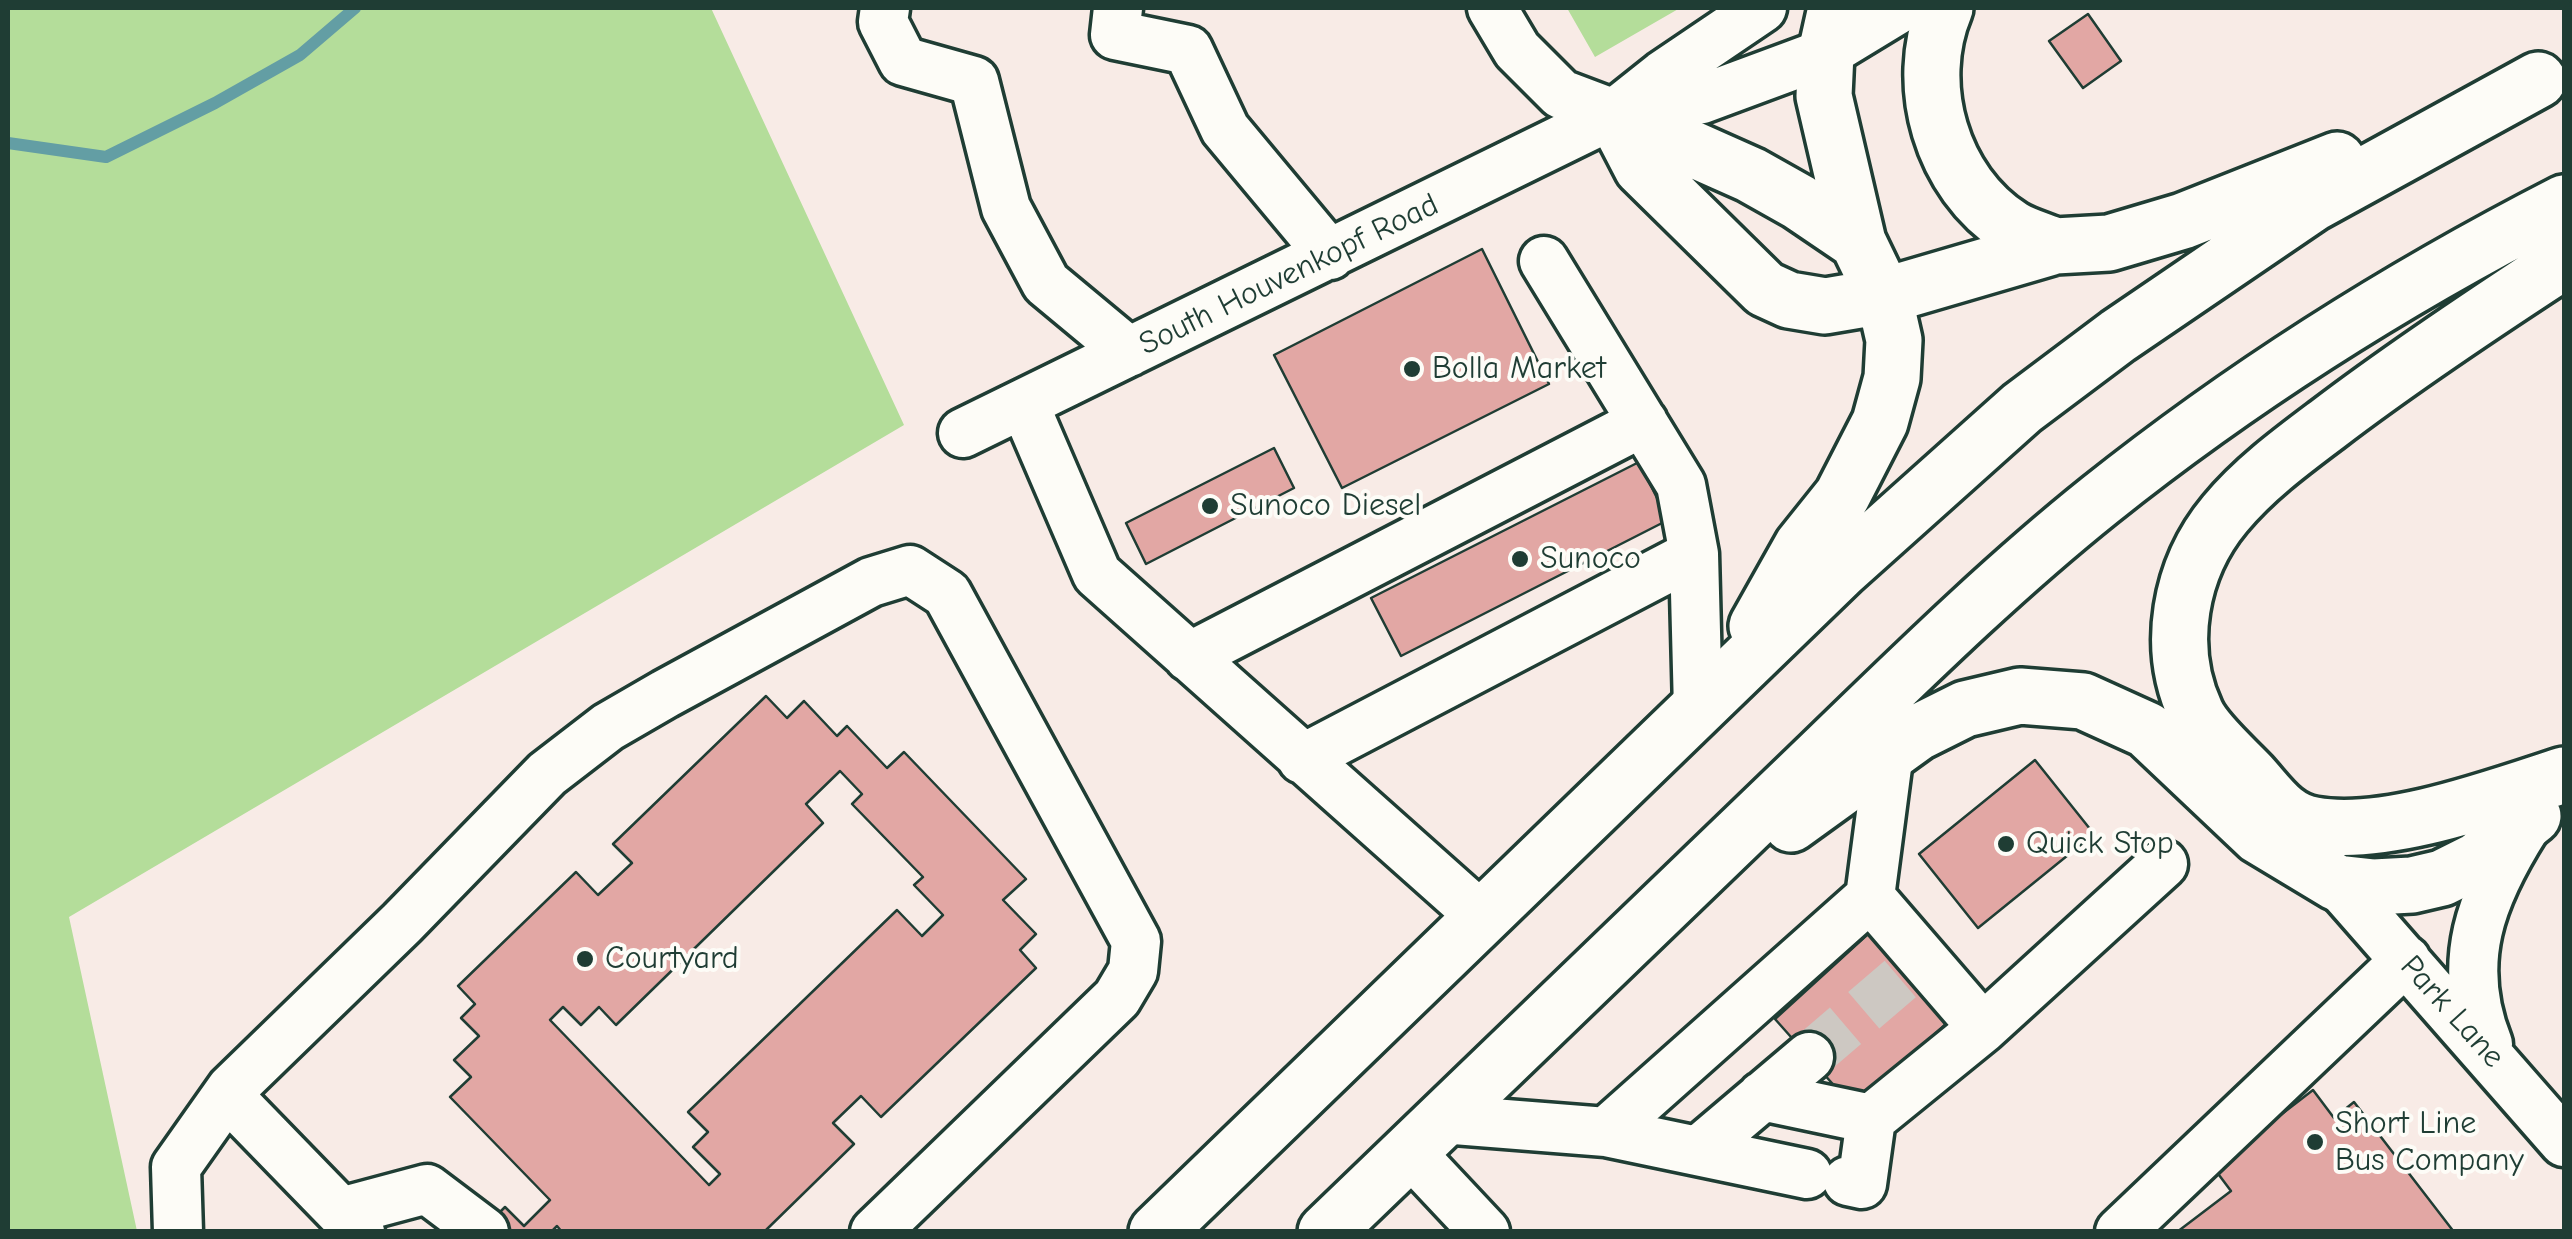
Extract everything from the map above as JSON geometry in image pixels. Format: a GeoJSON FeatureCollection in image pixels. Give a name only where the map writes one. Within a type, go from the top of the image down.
{"type":"FeatureCollection","features":[{"type":"Feature","properties":{"kind":"highway"},"geometry":{"type":"LineString","coordinates":[[1946,8],[1938,25],[1930,72],[1934,110],[1954,164],[1977,198],[2013,228],[2055,246]]}},
{"type":"Feature","properties":{"kind":"highway"},"geometry":{"type":"LineString","coordinates":[[1713,694],[1802,546],[1842,496],[1880,422],[1892,378],[1894,340],[1884,296],[1858,242],[1824,96],[1831,30]]}},
{"type":"Feature","properties":{"kind":"highway"},"geometry":{"type":"LineString","coordinates":[[1614,114],[1642,168],[1765,289],[1789,300],[1825,306],[1884,296],[2055,246],[2109,243],[2182,221],[2551,74]]}},
{"type":"Feature","properties":{"kind":"highway"},"geometry":{"type":"LineString","coordinates":[[1157,1232],[1931,486],[2022,408],[2118,336],[2312,204],[2551,74]]}},
{"type":"Feature","properties":{"kind":"highway"},"geometry":{"type":"LineString","coordinates":[[1614,114],[1751,175],[1800,202],[1858,242]]}},
{"type":"Feature","properties":{"kind":"highway"},"geometry":{"type":"LineString","coordinates":[[1326,1232],[1923,658],[2098,502],[2204,422],[2375,307],[2564,203]]}},
{"type":"Feature","properties":{"kind":"highway"},"geometry":{"type":"LineString","coordinates":[[2337,883],[2287,816],[2196,715],[2184,670],[2180,629],[2185,586],[2201,550],[2225,514],[2260,478],[2436,344],[2564,261]]}},
{"type":"Feature","properties":{"kind":"highway"},"geometry":{"type":"LineString","coordinates":[[1622,945],[1917,732],[1965,708],[2020,696],[2083,700],[2147,730],[2258,836],[2337,883],[2374,887],[2412,885],[2442,878],[2478,860],[2554,789]]}},
{"type":"Feature","properties":{"kind":"highway"},"geometry":{"type":"LineString","coordinates":[[2287,816],[2335,828],[2408,820],[2492,798],[2554,789]]}},
{"type":"Feature","properties":{"kind":"street"},"geometry":{"type":"LineString","coordinates":[[885,8],[884,22],[903,60],[974,81],[1006,208],[1046,282],[1128,352]]}},
{"type":"Feature","properties":{"kind":"street"},"geometry":{"type":"LineString","coordinates":[[1118,8],[1115,35],[1188,50],[1225,128],[1330,255]]}},
{"type":"Feature","properties":{"kind":"street"},"geometry":{"type":"LineString","coordinates":[[1492,8],[1517,50],[1561,94],[1614,114],[1702,99],[1831,30],[1900,8]]}},
{"type":"Feature","properties":{"kind":"street"},"geometry":{"type":"LineString","coordinates":[[1614,114],[1762,8]]}},
{"type":"Feature","properties":{"kind":"street","name":"South Houvenkopf Road"},"geometry":{"type":"LineString","coordinates":[[963,433],[1614,114]]}},
{"type":"Feature","properties":{"kind":"street"},"geometry":{"type":"LineString","coordinates":[[1544,261],[1681,485],[1713,694]]}},
{"type":"Feature","properties":{"kind":"street"},"geometry":{"type":"LineString","coordinates":[[1024,404],[1097,574],[1482,917]]}},
{"type":"Feature","properties":{"kind":"street"},"geometry":{"type":"LineString","coordinates":[[1190,657],[1643,422]]}},
{"type":"Feature","properties":{"kind":"street"},"geometry":{"type":"LineString","coordinates":[[1302,759],[1694,554]]}},
{"type":"Feature","properties":{"kind":"street"},"geometry":{"type":"LineString","coordinates":[[178,1232],[176,1167],[227,1095],[547,774],[608,727],[664,694],[871,582],[910,570],[947,594],[1136,941],[1133,971],[1117,998],[875,1232]]}},
{"type":"Feature","properties":{"kind":"street"},"geometry":{"type":"LineString","coordinates":[[1890,752],[1870,897],[1914,967],[1982,1028]]}},
{"type":"Feature","properties":{"kind":"street"},"geometry":{"type":"LineString","coordinates":[[2493,1056],[2475,1011],[2472,966],[2484,904],[2503,863],[2554,789]]}},
{"type":"Feature","properties":{"kind":"street"},"geometry":{"type":"LineString","coordinates":[[1426,1135],[1606,1132],[1862,1184],[1871,1119],[1982,1028],[2163,864]]}},
{"type":"Feature","properties":{"kind":"street","name":"Park Lane"},"geometry":{"type":"LineString","coordinates":[[2337,883],[2559,1124]]}},
{"type":"Feature","properties":{"kind":"street"},"geometry":{"type":"LineString","coordinates":[[1606,1132],[1870,897]]}},
{"type":"Feature","properties":{"kind":"street"},"geometry":{"type":"LineString","coordinates":[[2120,1232],[2406,960]]}},
{"type":"Feature","properties":{"kind":"street"},"geometry":{"type":"LineString","coordinates":[[1698,1151],[1808,1057]]}},
{"type":"Feature","properties":{"kind":"street"},"geometry":{"type":"LineString","coordinates":[[227,1095],[351,1222],[427,1189],[484,1232]]}},
{"type":"Feature","properties":{"kind":"street"},"geometry":{"type":"LineString","coordinates":[[1762,1096],[1871,1119]]}},
{"type":"Feature","properties":{"kind":"street"},"geometry":{"type":"LineString","coordinates":[[1426,1135],[1485,1232]]}},
{"type":"Feature","properties":{"kind":"green space"},"geometry":{"type":"Polygon","coordinates":[[[8,8],[711,8],[904,425],[69,917],[137,1231],[8,1231],[8,8]]]}},
{"type":"Feature","properties":{"kind":"green space"},"geometry":{"type":"Polygon","coordinates":[[[1567,8],[1680,8],[1595,57],[1567,8]]]}},
{"type":"Feature","properties":{"kind":"building"},"geometry":{"type":"Polygon","coordinates":[[[2088,14],[2121,61],[2083,88],[2049,41],[2088,14]]]}},
{"type":"Feature","properties":{"kind":"building","name":"Bolla Market"},"geometry":{"type":"Polygon","coordinates":[[[1482,249],[1549,384],[1342,488],[1274,355],[1482,249]]]}},
{"type":"Feature","properties":{"kind":"building","name":"Sunoco Diesel"},"geometry":{"type":"Polygon","coordinates":[[[1274,448],[1294,488],[1146,564],[1126,523],[1274,448]]]}},
{"type":"Feature","properties":{"kind":"building","name":"Sunoco"},"geometry":{"type":"Polygon","coordinates":[[[1639,462],[1668,520],[1401,656],[1371,598],[1639,462]]]}},
{"type":"Feature","properties":{"kind":"building","name":"Courtyard"},"geometry":{"type":"Polygon","coordinates":[[[766,696],[787,718],[804,701],[837,736],[847,726],[887,768],[904,752],[1026,879],[1003,900],[1036,934],[1020,950],[1036,968],[881,1117],[861,1096],[833,1123],[854,1144],[764,1232],[562,1232],[557,1226],[551,1232],[480,1232],[505,1207],[524,1226],[550,1200],[450,1097],[471,1077],[454,1060],[479,1036],[461,1018],[475,1004],[458,986],[576,872],[598,895],[632,863],[613,844],[766,696]],[[840,771],[806,804],[823,823],[616,1025],[599,1007],[581,1025],[563,1007],[550,1020],[709,1185],[720,1174],[693,1147],[708,1132],[688,1112],[897,910],[922,936],[943,915],[914,885],[923,877],[852,804],[862,794],[840,771]]]}},
{"type":"Feature","properties":{"kind":"building","name":"Quick Stop"},"geometry":{"type":"Polygon","coordinates":[[[2035,760],[2094,834],[1978,928],[1919,854],[2035,760]]]}},
{"type":"Feature","properties":{"kind":"building"},"geometry":{"type":"Polygon","coordinates":[[[1868,934],[1948,1022],[1854,1108],[1775,1019],[1868,934]]]}},
{"type":"Feature","properties":{"kind":"building","name":"Short Line Bus Company"},"geometry":{"type":"Polygon","coordinates":[[[2313,1090],[2334,1118],[2354,1102],[2454,1232],[2177,1232],[2231,1191],[2213,1167],[2313,1090]]]}},
{"type":"Feature","properties":{"kind":"waterway"},"geometry":{"type":"LineString","coordinates":[[8,143],[106,157],[300,55],[355,8]]}},
{"type":"Feature","properties":{"kind":"tunnel"},"geometry":{"type":"LineString","coordinates":[[1809,1057],[1905,975]]}},
{"type":"Feature","properties":{"kind":"place","name":"Bolla Market"},"geometry":{"type":"Point","coordinates":[1412,369]}},
{"type":"Feature","properties":{"kind":"place","name":"Sunoco Diesel"},"geometry":{"type":"Point","coordinates":[1210,506]}},
{"type":"Feature","properties":{"kind":"place","name":"Sunoco"},"geometry":{"type":"Point","coordinates":[1520,559]}},
{"type":"Feature","properties":{"kind":"place","name":"Quick Stop"},"geometry":{"type":"Point","coordinates":[2006,844]}},
{"type":"Feature","properties":{"kind":"place","name":"Courtyard"},"geometry":{"type":"Point","coordinates":[585,959]}},
{"type":"Feature","properties":{"kind":"place","name":"Short Line Bus Company"},"geometry":{"type":"Point","coordinates":[2315,1142]}}]}
